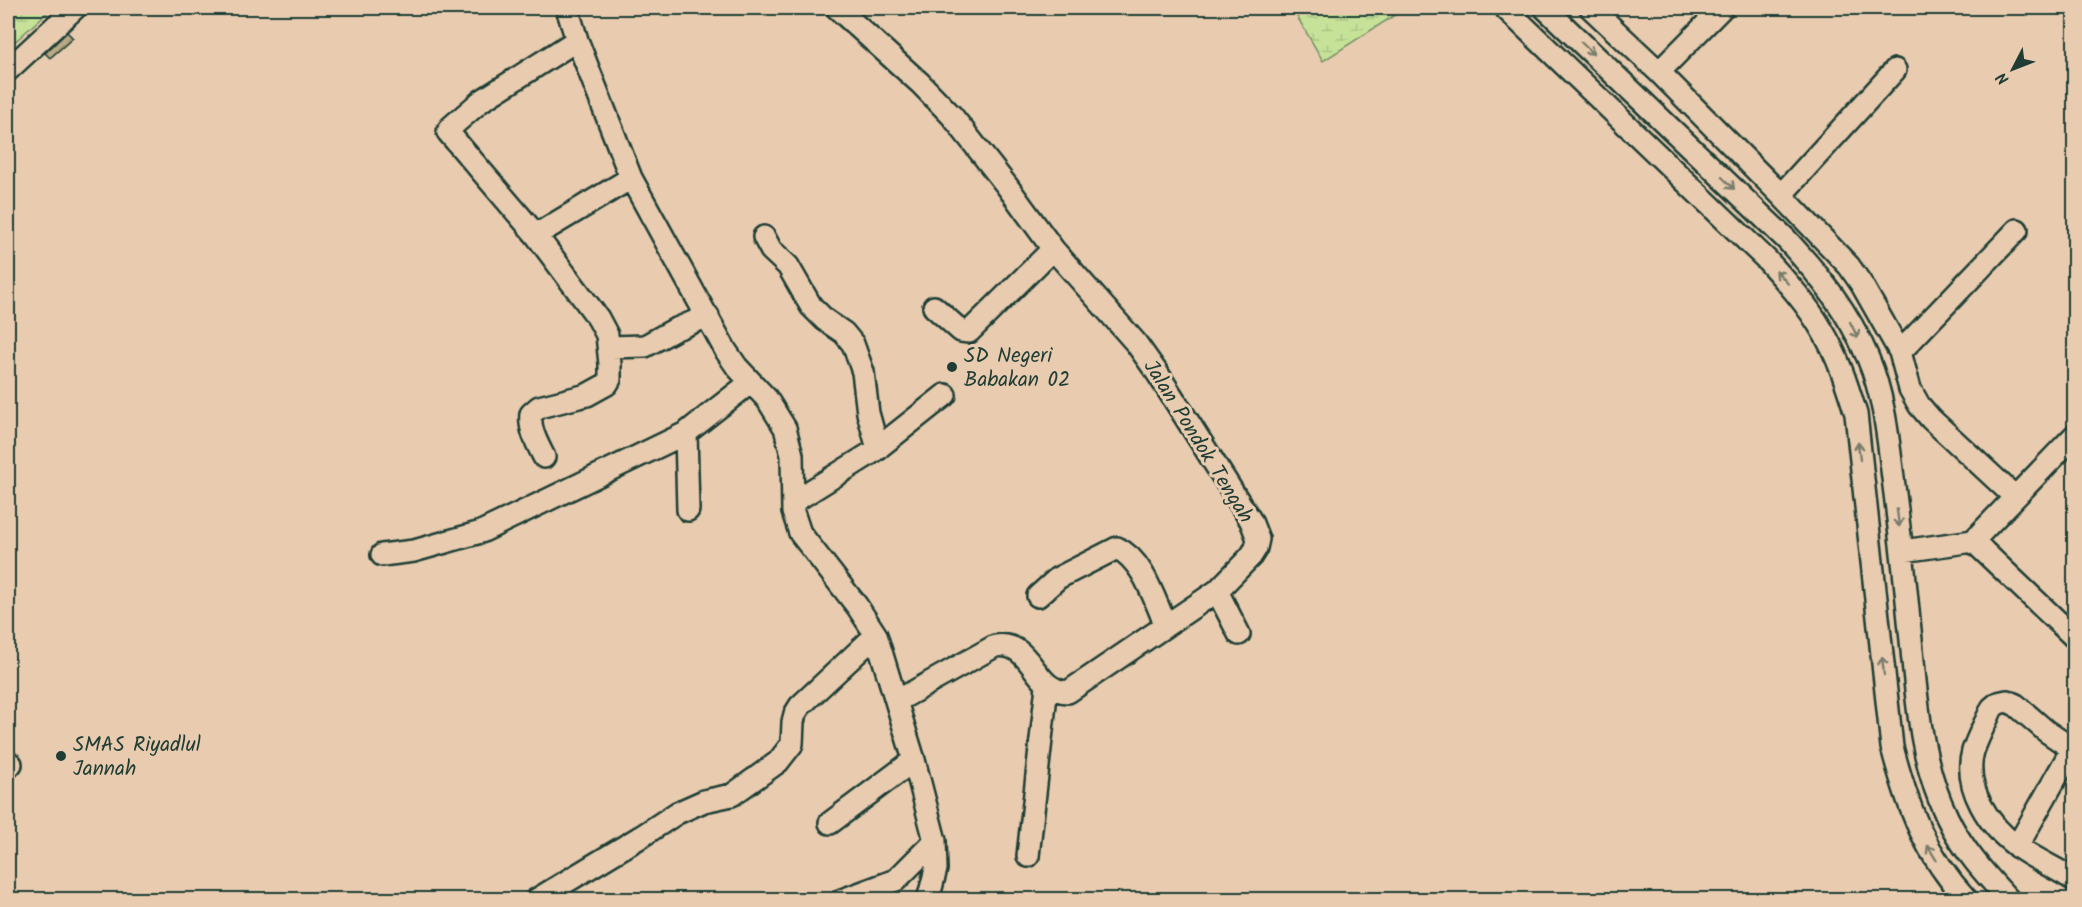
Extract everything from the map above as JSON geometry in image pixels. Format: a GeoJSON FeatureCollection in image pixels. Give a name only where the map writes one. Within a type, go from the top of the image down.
{"type":"FeatureCollection","features":[{"type":"Feature","properties":{"kind":"street"},"geometry":{"type":"LineString","coordinates":[[8,69],[75,8]]}},
{"type":"Feature","properties":{"kind":"street"},"geometry":{"type":"LineString","coordinates":[[567,8],[577,40],[632,178],[726,351],[767,399],[785,428],[792,455],[795,522],[807,544],[833,574],[876,635],[914,760],[935,841],[936,869],[928,900]]}},
{"type":"Feature","properties":{"kind":"street","name":"Jalan Pondok Tengah"},"geometry":{"type":"LineString","coordinates":[[837,8],[920,83],[952,116],[1053,249],[1136,344],[1158,374],[1256,531],[1258,539],[1251,556],[1217,591],[1068,692],[1056,692],[1047,686]]}},
{"type":"Feature","properties":{"kind":"street"},"geometry":{"type":"LineString","coordinates":[[1505,8],[1767,260],[1798,295],[1823,331],[1842,371],[1856,414],[1892,747],[1906,798],[1920,830],[1931,852],[1951,882],[1967,900]]}},
{"type":"Feature","properties":{"kind":"street"},"geometry":{"type":"LineString","coordinates":[[1545,8],[1786,239],[1820,277],[1848,318],[1869,360],[1884,408],[1903,551],[1920,730],[1933,785],[1958,838],[1974,862],[2009,900]]}},
{"type":"Feature","properties":{"kind":"street"},"geometry":{"type":"LineString","coordinates":[[1592,8],[1659,72],[1849,266],[1900,352],[1910,389],[1919,405],[2014,497]]}},
{"type":"Feature","properties":{"kind":"street"},"geometry":{"type":"LineString","coordinates":[[1659,72],[1722,8]]}},
{"type":"Feature","properties":{"kind":"street"},"geometry":{"type":"LineString","coordinates":[[544,457],[533,433],[531,414],[538,407],[587,395],[607,384],[609,347],[607,335],[598,318],[536,235],[448,132],[451,126],[481,101],[577,40]]}},
{"type":"Feature","properties":{"kind":"street"},"geometry":{"type":"LineString","coordinates":[[1781,195],[1895,70]]}},
{"type":"Feature","properties":{"kind":"street"},"geometry":{"type":"LineString","coordinates":[[536,235],[632,178]]}},
{"type":"Feature","properties":{"kind":"street"},"geometry":{"type":"LineString","coordinates":[[1900,352],[2017,230]]}},
{"type":"Feature","properties":{"kind":"street"},"geometry":{"type":"LineString","coordinates":[[764,237],[771,250],[788,266],[811,306],[825,320],[844,333],[853,344],[863,372],[868,413],[878,449]]}},
{"type":"Feature","properties":{"kind":"street"},"geometry":{"type":"LineString","coordinates":[[934,307],[961,331],[969,332],[1053,249]]}},
{"type":"Feature","properties":{"kind":"street"},"geometry":{"type":"LineString","coordinates":[[609,347],[645,346],[674,330],[708,316]]}},
{"type":"Feature","properties":{"kind":"street"},"geometry":{"type":"LineString","coordinates":[[382,555],[414,551],[481,532],[686,433],[751,382]]}},
{"type":"Feature","properties":{"kind":"street"},"geometry":{"type":"LineString","coordinates":[[793,502],[878,449],[945,395]]}},
{"type":"Feature","properties":{"kind":"street"},"geometry":{"type":"LineString","coordinates":[[686,433],[688,510]]}},
{"type":"Feature","properties":{"kind":"street"},"geometry":{"type":"LineString","coordinates":[[1903,551],[1973,541],[2074,436]]}},
{"type":"Feature","properties":{"kind":"street"},"geometry":{"type":"LineString","coordinates":[[1973,541],[2074,637]]}},
{"type":"Feature","properties":{"kind":"street"},"geometry":{"type":"LineString","coordinates":[[1038,596],[1058,579],[1117,548],[1125,552],[1142,572],[1166,625]]}},
{"type":"Feature","properties":{"kind":"street"},"geometry":{"type":"LineString","coordinates":[[1217,591],[1239,634]]}},
{"type":"Feature","properties":{"kind":"street"},"geometry":{"type":"LineString","coordinates":[[537,900],[642,837],[677,813],[704,801],[732,795],[778,762],[792,744],[793,722],[800,706],[876,635]]}},
{"type":"Feature","properties":{"kind":"street"},"geometry":{"type":"LineString","coordinates":[[897,701],[995,646],[1006,644],[1017,650],[1047,686],[1029,856]]}},
{"type":"Feature","properties":{"kind":"street"},"geometry":{"type":"LineString","coordinates":[[2018,847],[2073,750],[2046,731],[2016,705],[2007,701],[1998,703],[1992,708],[1973,752],[1972,780],[1984,811],[2006,837],[2018,847],[2074,880]]}},
{"type":"Feature","properties":{"kind":"street"},"geometry":{"type":"LineString","coordinates":[[830,823],[914,760]]}},
{"type":"Feature","properties":{"kind":"street"},"geometry":{"type":"LineString","coordinates":[[842,900],[896,880],[935,841]]}},
{"type":"Feature","properties":{"kind":"green space"},"geometry":{"type":"Polygon","coordinates":[[[8,8],[52,8],[8,48],[8,8]]]}},
{"type":"Feature","properties":{"kind":"green space"},"geometry":{"type":"Polygon","coordinates":[[[1292,8],[1406,8],[1323,61],[1292,8]]]}},
{"type":"Feature","properties":{"kind":"building"},"geometry":{"type":"Polygon","coordinates":[[[67,32],[73,38],[50,58],[45,53],[67,32]]]}},
{"type":"Feature","properties":{"kind":"place","name":"SD Negeri Babakan 02"},"geometry":{"type":"Point","coordinates":[952,367]}},
{"type":"Feature","properties":{"kind":"place","name":"SMAS Riyadlul Jannah"},"geometry":{"type":"Point","coordinates":[61,756]}}]}
